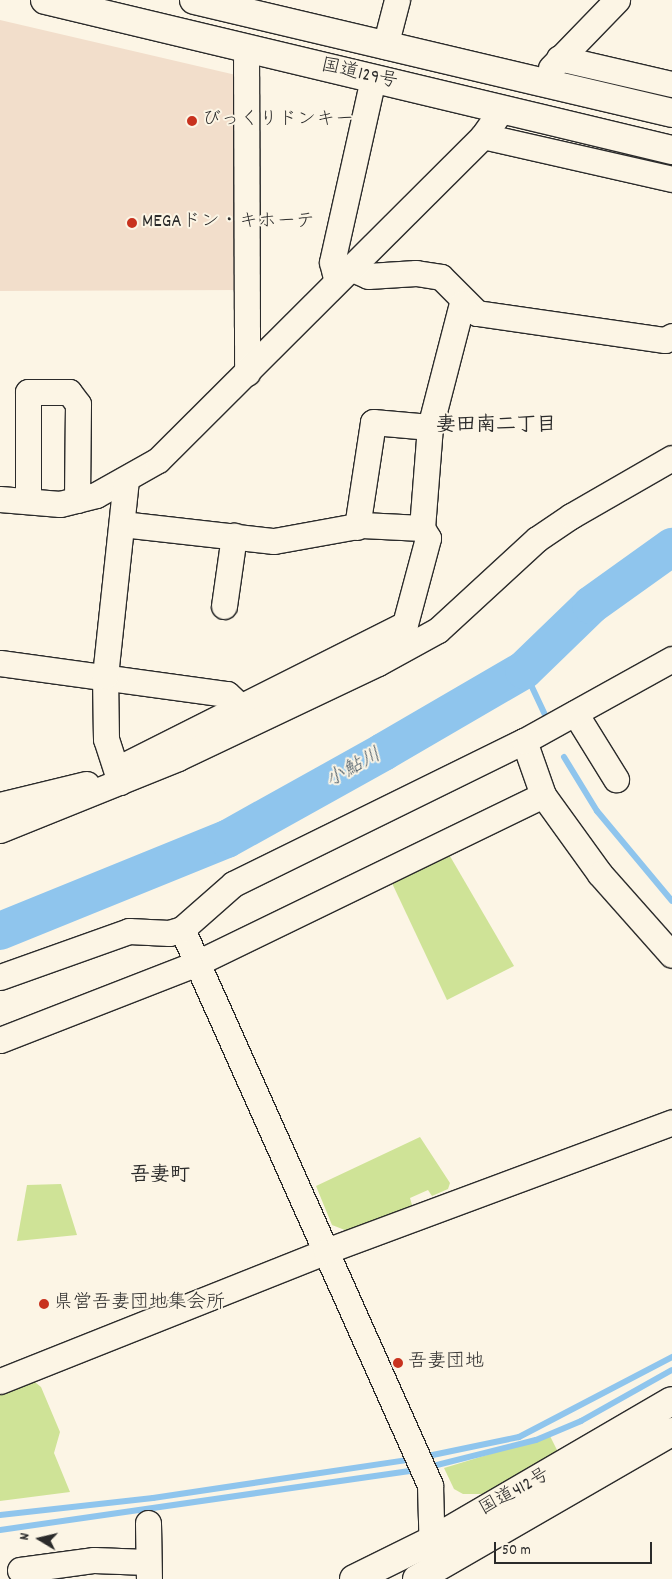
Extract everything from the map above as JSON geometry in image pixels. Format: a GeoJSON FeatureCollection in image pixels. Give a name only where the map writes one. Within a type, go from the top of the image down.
{"type":"FeatureCollection","features":[{"type":"Feature","properties":{"kind":"highway","name":"国道129号"},"geometry":{"type":"LineString","coordinates":[[45,0],[672,150]]}},
{"type":"Feature","properties":{"kind":"highway","name":"国道129号"},"geometry":{"type":"LineString","coordinates":[[194,0],[250,7],[385,46],[672,113]]}},
{"type":"Feature","properties":{"kind":"highway","name":"国道412号"},"geometry":{"type":"LineString","coordinates":[[354,1579],[433,1540],[672,1401]]}},
{"type":"Feature","properties":{"kind":"highway","name":"国道412号"},"geometry":{"type":"LineString","coordinates":[[425,1575],[672,1432]]}},
{"type":"Feature","properties":{"kind":"street"},"geometry":{"type":"LineString","coordinates":[[385,46],[397,0]]}},
{"type":"Feature","properties":{"kind":"street"},"geometry":{"type":"LineString","coordinates":[[549,84],[559,58],[617,0]]}},
{"type":"Feature","properties":{"kind":"street"},"geometry":{"type":"LineString","coordinates":[[246,48],[247,374]]}},
{"type":"Feature","properties":{"kind":"street"},"geometry":{"type":"LineString","coordinates":[[559,58],[672,84]]}},
{"type":"Feature","properties":{"kind":"street"},"geometry":{"type":"LineString","coordinates":[[373,78],[332,262],[342,272],[368,276],[416,273],[441,277],[462,302],[478,313],[665,340],[672,336]]}},
{"type":"Feature","properties":{"kind":"street"},"geometry":{"type":"LineString","coordinates":[[0,499],[60,504],[77,500],[126,480],[158,460],[247,374],[342,272],[482,136],[502,109]]}},
{"type":"Feature","properties":{"kind":"street"},"geometry":{"type":"LineString","coordinates":[[482,136],[672,179]]}},
{"type":"Feature","properties":{"kind":"street"},"geometry":{"type":"LineString","coordinates":[[0,805],[117,776],[239,705],[405,624],[428,538],[422,528],[430,427],[462,302]]}},
{"type":"Feature","properties":{"kind":"street"},"geometry":{"type":"LineString","coordinates":[[28,502],[28,392],[69,392],[78,404],[77,500]]}},
{"type":"Feature","properties":{"kind":"street"},"geometry":{"type":"LineString","coordinates":[[358,527],[373,422],[430,427]]}},
{"type":"Feature","properties":{"kind":"street"},"geometry":{"type":"LineString","coordinates":[[0,830],[117,776],[361,671],[438,630],[537,539],[672,458]]}},
{"type":"Feature","properties":{"kind":"street"},"geometry":{"type":"LineString","coordinates":[[117,776],[106,739],[105,676],[126,480]]}},
{"type":"Feature","properties":{"kind":"street"},"geometry":{"type":"LineString","coordinates":[[122,524],[274,541],[358,527],[422,528]]}},
{"type":"Feature","properties":{"kind":"street"},"geometry":{"type":"LineString","coordinates":[[224,606],[234,536]]}},
{"type":"Feature","properties":{"kind":"street"},"geometry":{"type":"LineString","coordinates":[[0,977],[129,931],[169,933],[182,929],[233,884],[524,741],[672,658]]}},
{"type":"Feature","properties":{"kind":"street"},"geometry":{"type":"LineString","coordinates":[[0,663],[227,694],[239,705]]}},
{"type":"Feature","properties":{"kind":"street"},"geometry":{"type":"LineString","coordinates":[[574,713],[616,779]]}},
{"type":"Feature","properties":{"kind":"street"},"geometry":{"type":"LineString","coordinates":[[524,741],[542,795],[600,874],[672,955]]}},
{"type":"Feature","properties":{"kind":"street"},"geometry":{"type":"LineString","coordinates":[[0,1040],[194,964],[542,795]]}},
{"type":"Feature","properties":{"kind":"street"},"geometry":{"type":"LineString","coordinates":[[182,929],[194,964],[426,1474],[433,1500],[433,1540],[425,1575]]}},
{"type":"Feature","properties":{"kind":"street"},"geometry":{"type":"LineString","coordinates":[[0,1381],[326,1251],[672,1122]]}},
{"type":"Feature","properties":{"kind":"street"},"geometry":{"type":"LineString","coordinates":[[20,1570],[44,1557],[94,1560],[148,1571],[148,1522]]}},
{"type":"Feature","properties":{"kind":"shaded area"},"geometry":{"type":"Polygon","coordinates":[[[0,20],[236,75],[239,290],[0,291],[0,20]]]}},
{"type":"Feature","properties":{"kind":"green space"},"geometry":{"type":"Polygon","coordinates":[[[447,851],[514,966],[447,1000],[391,881],[447,851]]]}},
{"type":"Feature","properties":{"kind":"green space"},"geometry":{"type":"Polygon","coordinates":[[[420,1137],[450,1183],[448,1189],[432,1196],[428,1190],[410,1198],[412,1205],[350,1232],[332,1225],[316,1186],[420,1137]]]}},
{"type":"Feature","properties":{"kind":"green space"},"geometry":{"type":"Polygon","coordinates":[[[61,1184],[77,1235],[17,1241],[27,1185],[61,1184]]]}},
{"type":"Feature","properties":{"kind":"green space"},"geometry":{"type":"Polygon","coordinates":[[[30,1378],[41,1387],[60,1432],[54,1453],[70,1492],[0,1501],[0,1391],[30,1378]]]}},
{"type":"Feature","properties":{"kind":"green space"},"geometry":{"type":"Polygon","coordinates":[[[550,1436],[558,1452],[487,1494],[463,1494],[454,1489],[444,1468],[550,1436]]]}},
{"type":"Feature","properties":{"kind":"waterway","name":"小鮎川"},"geometry":{"type":"LineString","coordinates":[[0,931],[227,839],[383,752],[524,670],[591,605],[672,547]]}},
{"type":"Feature","properties":{"kind":"waterway"},"geometry":{"type":"LineString","coordinates":[[524,670],[546,717]]}},
{"type":"Feature","properties":{"kind":"waterway"},"geometry":{"type":"LineString","coordinates":[[564,757],[597,811],[672,901]]}},
{"type":"Feature","properties":{"kind":"waterway"},"geometry":{"type":"LineString","coordinates":[[423,1457],[519,1437],[672,1357]]}},
{"type":"Feature","properties":{"kind":"waterway"},"geometry":{"type":"LineString","coordinates":[[429,1467],[536,1440],[581,1421],[672,1370]]}},
{"type":"Feature","properties":{"kind":"waterway"},"geometry":{"type":"LineString","coordinates":[[0,1515],[153,1498],[413,1459]]}},
{"type":"Feature","properties":{"kind":"waterway"},"geometry":{"type":"LineString","coordinates":[[0,1530],[417,1470]]}},
{"type":"Feature","properties":{"kind":"place","name":"びっくりドンキー"},"geometry":{"type":"Point","coordinates":[192,121]}},
{"type":"Feature","properties":{"kind":"place","name":"MEGAドン・キホーテ"},"geometry":{"type":"Point","coordinates":[132,223]}},
{"type":"Feature","properties":{"kind":"place","name":"県営吾妻団地集会所"},"geometry":{"type":"Point","coordinates":[44,1304]}},
{"type":"Feature","properties":{"kind":"place","name":"吾妻団地"},"geometry":{"type":"Point","coordinates":[398,1363]}},
{"type":"Feature","properties":{"kind":"district","name":"妻田南二丁目"},"geometry":{"type":"Point","coordinates":[496,426]}},
{"type":"Feature","properties":{"kind":"district","name":"吾妻町"},"geometry":{"type":"Point","coordinates":[160,1176]}}]}
